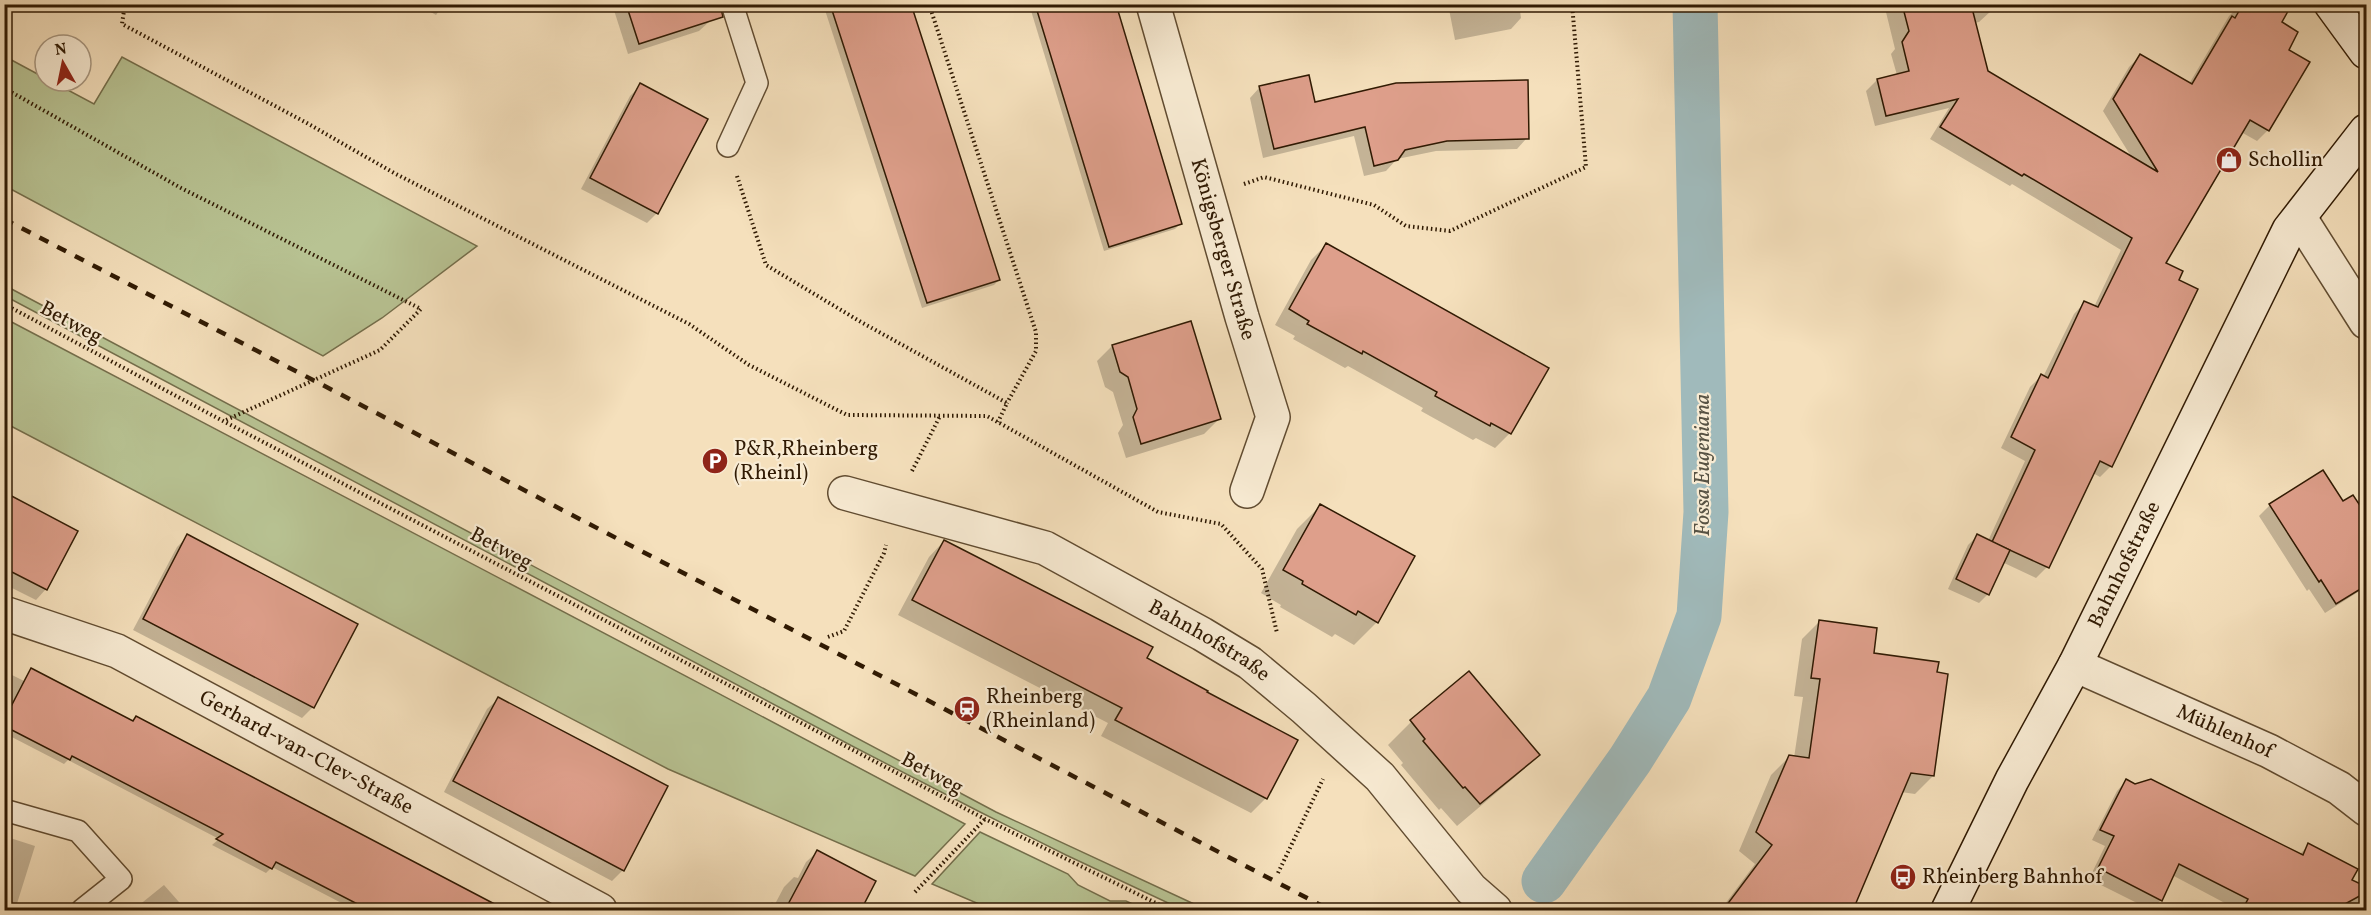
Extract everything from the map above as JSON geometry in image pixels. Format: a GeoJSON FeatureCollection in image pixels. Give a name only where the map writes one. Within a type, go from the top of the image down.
{"type":"FeatureCollection","features":[{"type":"Feature","properties":{"kind":"street","name":"Königsberger Straße"},"geometry":{"type":"LineString","coordinates":[[1153,4],[1242,317],[1273,417],[1247,491]]}},
{"type":"Feature","properties":{"kind":"street"},"geometry":{"type":"LineString","coordinates":[[2331,4],[2367,52]]}},
{"type":"Feature","properties":{"kind":"street","name":"Bahnhofstraße"},"geometry":{"type":"LineString","coordinates":[[1948,910],[2012,780],[2075,665],[2289,230],[2367,131]]}},
{"type":"Feature","properties":{"kind":"street"},"geometry":{"type":"LineString","coordinates":[[2300,218],[2367,322]]}},
{"type":"Feature","properties":{"kind":"street","name":"Bahnhofstraße"},"geometry":{"type":"LineString","coordinates":[[845,493],[1045,548],[1202,634],[1250,663],[1342,741],[1380,777],[1471,889],[1495,910]]}},
{"type":"Feature","properties":{"kind":"street","name":"Gerhard-van-Clev-Straße"},"geometry":{"type":"LineString","coordinates":[[4,614],[117,651],[600,910]]}},
{"type":"Feature","properties":{"kind":"street","name":"Mühlenhof"},"geometry":{"type":"LineString","coordinates":[[2075,665],[2269,751],[2339,788],[2367,808]]}},
{"type":"Feature","properties":{"kind":"lane"},"geometry":{"type":"LineString","coordinates":[[728,146],[757,83],[732,4]]}},
{"type":"Feature","properties":{"kind":"lane"},"geometry":{"type":"LineString","coordinates":[[4,810],[78,831],[121,879],[82,910]]}},
{"type":"Feature","properties":{"kind":"path"},"geometry":{"type":"LineString","coordinates":[[125,4],[122,24],[394,173],[689,324],[749,365],[847,415],[987,416],[1158,512],[1221,524],[1262,569],[1279,643]]}},
{"type":"Feature","properties":{"kind":"path"},"geometry":{"type":"LineString","coordinates":[[929,4],[1036,332],[1036,351],[998,422]]}},
{"type":"Feature","properties":{"kind":"path"},"geometry":{"type":"LineString","coordinates":[[1209,197],[1263,177],[1374,205],[1406,226],[1450,231],[1586,167],[1572,4]]}},
{"type":"Feature","properties":{"kind":"path"},"geometry":{"type":"LineString","coordinates":[[4,88],[181,188],[421,309],[380,350],[223,421]]}},
{"type":"Feature","properties":{"kind":"path"},"geometry":{"type":"LineString","coordinates":[[728,146],[766,265],[861,322],[1007,403]]}},
{"type":"Feature","properties":{"kind":"path","name":"Betweg"},"geometry":{"type":"LineString","coordinates":[[4,303],[223,421],[985,819],[1170,910]]}},
{"type":"Feature","properties":{"kind":"path"},"geometry":{"type":"LineString","coordinates":[[828,637],[844,631],[884,553],[894,506],[940,416]]}},
{"type":"Feature","properties":{"kind":"path"},"geometry":{"type":"LineString","coordinates":[[1278,873],[1342,741]]}},
{"type":"Feature","properties":{"kind":"path"},"geometry":{"type":"LineString","coordinates":[[915,892],[985,819]]}},
{"type":"Feature","properties":{"kind":"green space"},"geometry":{"type":"Polygon","coordinates":[[[4,56],[33,72],[33,93],[73,93],[94,104],[122,57],[477,246],[382,318],[323,356],[5,186],[4,56]]]}},
{"type":"Feature","properties":{"kind":"green space"},"geometry":{"type":"Polygon","coordinates":[[[4,285],[996,812],[1207,910],[1183,910],[1066,855],[854,747],[5,296],[4,285]]]}},
{"type":"Feature","properties":{"kind":"green space"},"geometry":{"type":"Polygon","coordinates":[[[4,318],[965,824],[915,876],[668,769],[5,423],[4,318]]]}},
{"type":"Feature","properties":{"kind":"green space"},"geometry":{"type":"Polygon","coordinates":[[[980,832],[1068,874],[1078,885],[1110,901],[1126,901],[1146,910],[993,910],[932,884],[980,832]]]}},
{"type":"Feature","properties":{"kind":"building"},"geometry":{"type":"Polygon","coordinates":[[[626,4],[720,4],[723,17],[639,44],[626,4]]]}},
{"type":"Feature","properties":{"kind":"building"},"geometry":{"type":"Polygon","coordinates":[[[830,4],[911,4],[1000,280],[927,303],[830,4]]]}},
{"type":"Feature","properties":{"kind":"building"},"geometry":{"type":"Polygon","coordinates":[[[1035,4],[1116,4],[1182,224],[1109,247],[1035,4]]]}},
{"type":"Feature","properties":{"kind":"building"},"geometry":{"type":"Polygon","coordinates":[[[1902,4],[1971,4],[1988,71],[2158,172],[2113,99],[2140,54],[2192,84],[2232,16],[2235,18],[2243,4],[2292,4],[2282,22],[2298,32],[2289,50],[2310,62],[2269,131],[2250,120],[2166,263],[2183,271],[2179,280],[2198,289],[2112,467],[2100,461],[2049,568],[1992,542],[2035,450],[2011,437],[2041,374],[2048,378],[2084,301],[2098,307],[2132,238],[1940,127],[1958,99],[1886,116],[1877,79],[1909,71],[1902,42],[1909,31],[1902,4]]]}},
{"type":"Feature","properties":{"kind":"building"},"geometry":{"type":"Polygon","coordinates":[[[1309,75],[1315,102],[1396,83],[1528,80],[1529,139],[1447,141],[1405,150],[1398,160],[1374,166],[1365,127],[1274,149],[1259,86],[1309,75]]]}},
{"type":"Feature","properties":{"kind":"building"},"geometry":{"type":"Polygon","coordinates":[[[640,83],[708,119],[658,214],[590,178],[640,83]]]}},
{"type":"Feature","properties":{"kind":"building"},"geometry":{"type":"Polygon","coordinates":[[[1326,243],[1549,368],[1511,434],[1491,423],[1490,426],[1435,396],[1437,392],[1363,351],[1362,354],[1307,324],[1309,321],[1289,309],[1326,243]]]}},
{"type":"Feature","properties":{"kind":"building"},"geometry":{"type":"Polygon","coordinates":[[[1191,321],[1221,419],[1141,444],[1133,417],[1137,409],[1128,377],[1120,372],[1112,345],[1191,321]]]}},
{"type":"Feature","properties":{"kind":"building"},"geometry":{"type":"Polygon","coordinates":[[[2323,470],[2343,501],[2353,495],[2367,516],[2367,585],[2336,604],[2321,580],[2319,582],[2269,504],[2323,470]]]}},
{"type":"Feature","properties":{"kind":"building"},"geometry":{"type":"Polygon","coordinates":[[[4,492],[78,531],[47,590],[4,568],[4,492]]]}},
{"type":"Feature","properties":{"kind":"building"},"geometry":{"type":"Polygon","coordinates":[[[1320,504],[1415,556],[1378,623],[1358,611],[1356,615],[1302,584],[1303,581],[1283,570],[1320,504]]]}},
{"type":"Feature","properties":{"kind":"building"},"geometry":{"type":"Polygon","coordinates":[[[187,534],[358,624],[314,708],[143,619],[187,534]]]}},
{"type":"Feature","properties":{"kind":"building"},"geometry":{"type":"Polygon","coordinates":[[[1977,534],[2010,550],[1989,595],[1956,579],[1977,534]]]}},
{"type":"Feature","properties":{"kind":"building"},"geometry":{"type":"Polygon","coordinates":[[[944,540],[1153,647],[1147,658],[1298,740],[1267,799],[1115,720],[1122,708],[912,600],[944,540]]]}},
{"type":"Feature","properties":{"kind":"building"},"geometry":{"type":"Polygon","coordinates":[[[1819,620],[1877,628],[1874,653],[1939,662],[1937,672],[1948,674],[1934,776],[1911,773],[1853,910],[1723,910],[1772,845],[1756,832],[1789,755],[1809,758],[1820,679],[1811,678],[1819,620]]]}},
{"type":"Feature","properties":{"kind":"building"},"geometry":{"type":"Polygon","coordinates":[[[31,668],[133,721],[136,716],[506,910],[369,910],[276,862],[272,869],[216,839],[223,834],[72,756],[70,760],[4,726],[4,720],[31,668]]]}},
{"type":"Feature","properties":{"kind":"building"},"geometry":{"type":"Polygon","coordinates":[[[1469,671],[1540,755],[1480,804],[1465,787],[1463,788],[1423,741],[1425,739],[1410,720],[1469,671]]]}},
{"type":"Feature","properties":{"kind":"building"},"geometry":{"type":"Polygon","coordinates":[[[498,697],[668,786],[624,871],[453,781],[498,697]]]}},
{"type":"Feature","properties":{"kind":"building"},"geometry":{"type":"Polygon","coordinates":[[[2126,779],[2135,784],[2151,779],[2303,855],[2308,843],[2358,869],[2352,880],[2367,887],[2367,892],[2334,910],[2242,910],[2248,899],[2179,864],[2162,901],[2098,868],[2114,836],[2100,830],[2126,779]]]}},
{"type":"Feature","properties":{"kind":"building"},"geometry":{"type":"Polygon","coordinates":[[[817,850],[876,881],[861,910],[785,910],[817,850]]]}},
{"type":"Feature","properties":{"kind":"waterway","name":"Fossa Eugeniana"},"geometry":{"type":"LineString","coordinates":[[1544,881],[1630,760],[1669,698],[1699,616],[1706,512],[1695,4]]}},
{"type":"Feature","properties":{"kind":"railway"},"geometry":{"type":"LineString","coordinates":[[4,219],[1330,910]]}},
{"type":"Feature","properties":{"kind":"place","name":"Schollin"},"geometry":{"type":"Point","coordinates":[2229,160]}},
{"type":"Feature","properties":{"kind":"place","name":"P&R,Rheinberg (Rheinl)"},"geometry":{"type":"Point","coordinates":[715,461]}},
{"type":"Feature","properties":{"kind":"place","name":"Rheinberg (Rheinland)"},"geometry":{"type":"Point","coordinates":[967,709]}},
{"type":"Feature","properties":{"kind":"place","name":"Rheinberg Bahnhof"},"geometry":{"type":"Point","coordinates":[1903,877]}}]}
